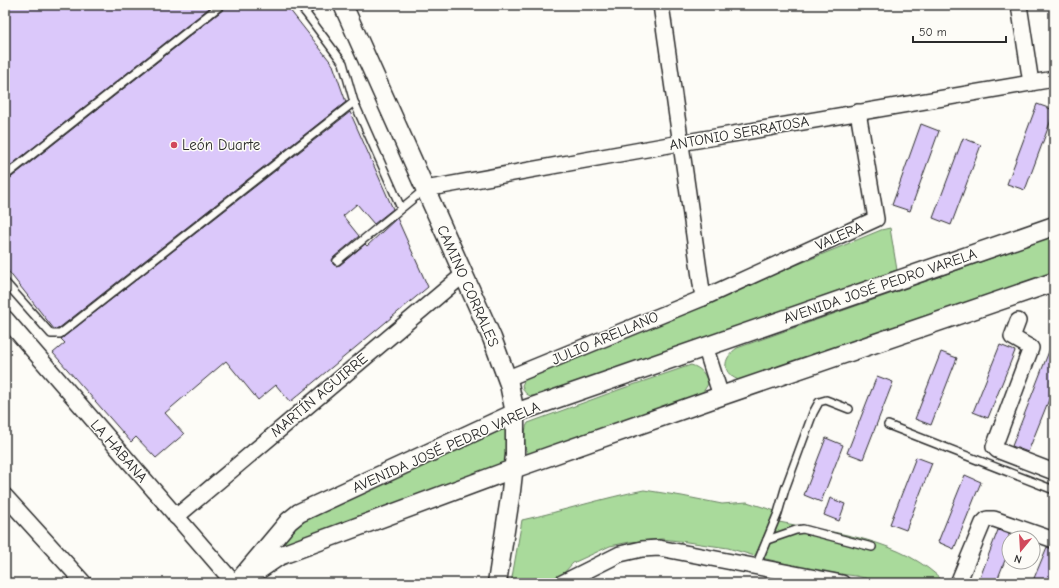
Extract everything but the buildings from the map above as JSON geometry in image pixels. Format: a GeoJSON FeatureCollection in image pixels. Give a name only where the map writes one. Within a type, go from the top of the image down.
{"type":"FeatureCollection","features":[{"type":"Feature","properties":{"kind":"street","name":"CAMINO CORRALES"},"geometry":{"type":"LineString","coordinates":[[342,5],[492,338],[508,378],[515,413],[515,455],[497,583]]}},
{"type":"Feature","properties":{"kind":"street"},"geometry":{"type":"LineString","coordinates":[[660,5],[703,298]]}},
{"type":"Feature","properties":{"kind":"street"},"geometry":{"type":"LineString","coordinates":[[1019,5],[1031,83]]}},
{"type":"Feature","properties":{"kind":"street","name":"ANTONIO SERRATOSA"},"geometry":{"type":"LineString","coordinates":[[425,189],[680,143],[1054,79]]}},
{"type":"Feature","properties":{"kind":"street","name":"VALERA"},"geometry":{"type":"LineString","coordinates":[[703,298],[876,219],[858,112]]}},
{"type":"Feature","properties":{"kind":"street","name":"AVENIDA JOSÉ PEDRO VARELA"},"geometry":{"type":"LineString","coordinates":[[238,583],[289,521],[299,513],[515,413],[1054,226]]}},
{"type":"Feature","properties":{"kind":"street","name":"MARTÍN AGUIRRE"},"geometry":{"type":"LineString","coordinates":[[176,517],[463,275]]}},
{"type":"Feature","properties":{"kind":"street","name":"AVENIDA JOSÉ PEDRO VARELA"},"geometry":{"type":"LineString","coordinates":[[238,583],[279,556],[513,470],[721,396],[1054,282]]}},
{"type":"Feature","properties":{"kind":"street","name":"JULIO ARELLANO"},"geometry":{"type":"LineString","coordinates":[[508,378],[703,298]]}},
{"type":"Feature","properties":{"kind":"street","name":"LA HABANA"},"geometry":{"type":"LineString","coordinates":[[5,318],[234,583]]}},
{"type":"Feature","properties":{"kind":"street"},"geometry":{"type":"LineString","coordinates":[[1018,321],[1012,337],[1030,348],[994,447],[997,450],[1054,472]]}},
{"type":"Feature","properties":{"kind":"street"},"geometry":{"type":"LineString","coordinates":[[705,346],[721,396]]}},
{"type":"Feature","properties":{"kind":"street"},"geometry":{"type":"LineString","coordinates":[[5,496],[84,583]]}},
{"type":"Feature","properties":{"kind":"street"},"geometry":{"type":"LineString","coordinates":[[958,583],[983,523],[987,519],[994,519],[1054,540]]}},
{"type":"Feature","properties":{"kind":"street"},"geometry":{"type":"LineString","coordinates":[[562,583],[620,554],[659,548],[677,550],[842,583]]}},
{"type":"Feature","properties":{"kind":"lane"},"geometry":{"type":"LineString","coordinates":[[5,176],[221,5]]}},
{"type":"Feature","properties":{"kind":"lane"},"geometry":{"type":"LineString","coordinates":[[299,5],[343,63],[354,102],[401,208]]}},
{"type":"Feature","properties":{"kind":"lane"},"geometry":{"type":"LineString","coordinates":[[305,12],[315,5]]}},
{"type":"Feature","properties":{"kind":"lane"},"geometry":{"type":"LineString","coordinates":[[5,282],[51,334],[60,334],[354,102]]}},
{"type":"Feature","properties":{"kind":"lane"},"geometry":{"type":"LineString","coordinates":[[337,261],[425,189]]}},
{"type":"Feature","properties":{"kind":"lane"},"geometry":{"type":"LineString","coordinates":[[756,566],[778,513],[785,489],[813,413],[819,402],[826,400],[849,409]]}},
{"type":"Feature","properties":{"kind":"lane"},"geometry":{"type":"LineString","coordinates":[[888,425],[1054,490]]}},
{"type":"Feature","properties":{"kind":"lane"},"geometry":{"type":"LineString","coordinates":[[767,540],[803,529],[872,547]]}},
{"type":"Feature","properties":{"kind":"green space"},"geometry":{"type":"Polygon","coordinates":[[[890,228],[897,270],[541,395],[531,396],[524,392],[522,385],[526,378],[881,230],[890,228]]]}},
{"type":"Feature","properties":{"kind":"green space"},"geometry":{"type":"Polygon","coordinates":[[[1054,236],[1054,273],[741,381],[734,378],[727,370],[726,361],[732,352],[737,348],[1054,236]]]}},
{"type":"Feature","properties":{"kind":"green space"},"geometry":{"type":"Polygon","coordinates":[[[691,365],[700,370],[706,377],[708,384],[702,394],[528,455],[525,430],[528,423],[691,365]]]}},
{"type":"Feature","properties":{"kind":"green space"},"geometry":{"type":"Polygon","coordinates":[[[502,430],[507,430],[509,463],[278,552],[280,539],[311,516],[502,430]]]}},
{"type":"Feature","properties":{"kind":"green space"},"geometry":{"type":"Polygon","coordinates":[[[644,490],[722,504],[747,502],[775,511],[755,556],[728,548],[662,539],[630,542],[610,546],[573,563],[562,575],[546,583],[511,583],[522,520],[644,490]]]}},
{"type":"Feature","properties":{"kind":"green space"},"geometry":{"type":"Polygon","coordinates":[[[779,522],[867,540],[889,547],[909,556],[928,568],[945,583],[886,583],[856,576],[817,571],[762,558],[779,522]]]}},
{"type":"Feature","properties":{"kind":"place","name":"León Duarte"},"geometry":{"type":"Point","coordinates":[174,145]}}]}
